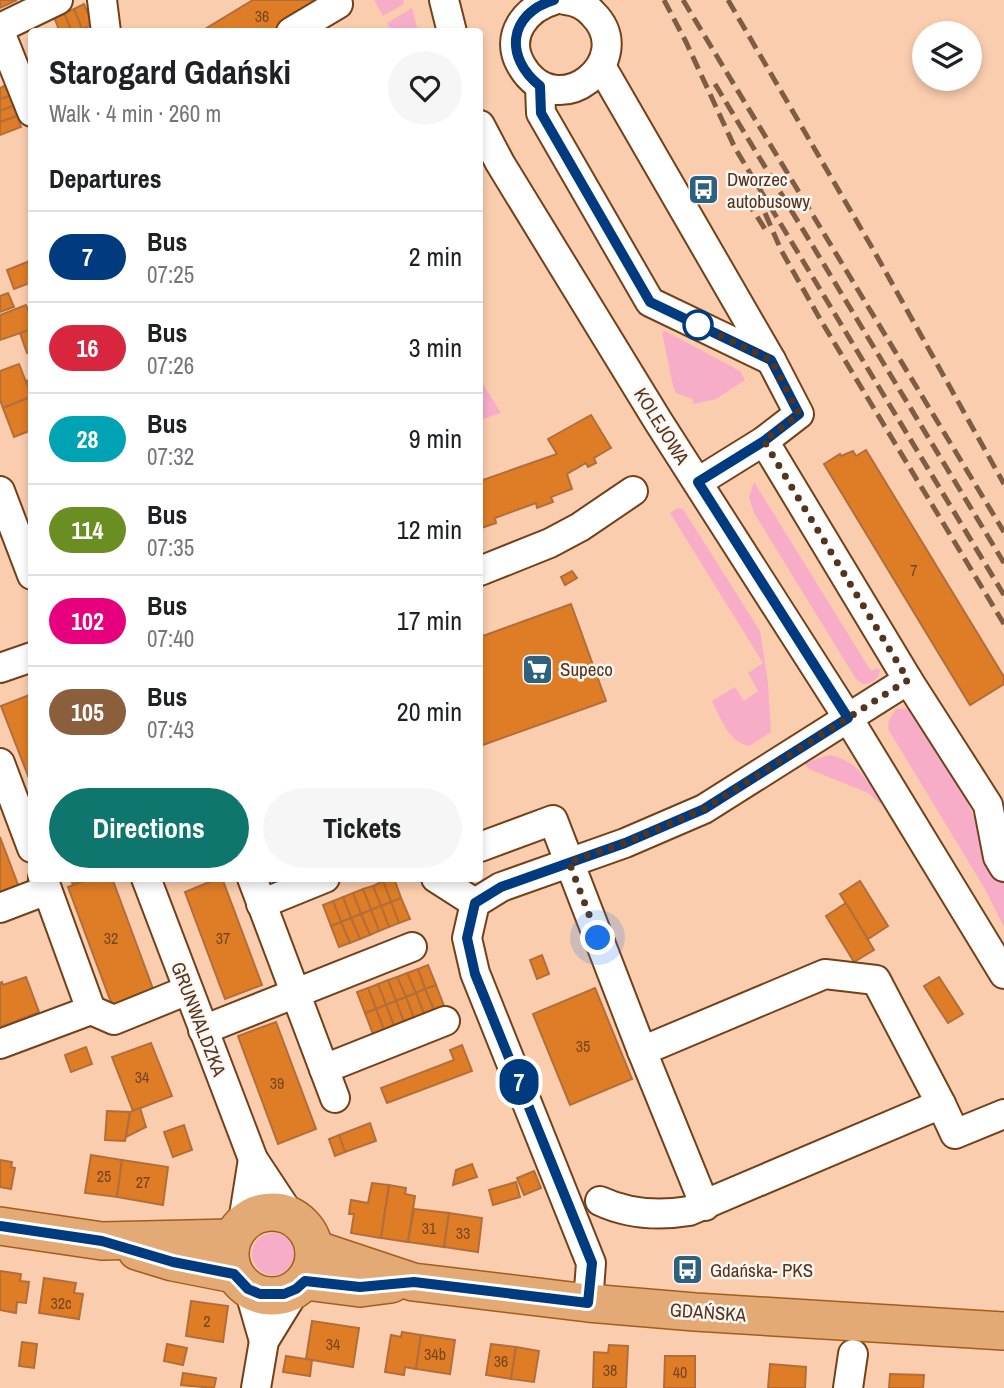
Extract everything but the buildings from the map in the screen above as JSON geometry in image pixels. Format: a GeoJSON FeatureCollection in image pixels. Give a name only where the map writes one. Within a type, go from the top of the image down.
{"type":"FeatureCollection","features":[{"type":"Feature","properties":{"kind":"main road"},"geometry":{"type":"LineString","coordinates":[[0,1226],[102,1241],[242,1282],[260,1294],[272,1296],[284,1294],[305,1273],[310,1235],[302,1223],[290,1215],[265,1212],[238,1230],[102,1241]]}},
{"type":"Feature","properties":{"kind":"main road"},"geometry":{"type":"LineString","coordinates":[[238,1230],[229,1256],[242,1282]]}},
{"type":"Feature","properties":{"kind":"main road","name":"GDAŃSKA"},"geometry":{"type":"LineString","coordinates":[[305,1273],[360,1287],[414,1282],[588,1303],[994,1331]]}},
{"type":"Feature","properties":{"kind":"street"},"geometry":{"type":"LineString","coordinates":[[28,102],[0,30],[58,0]]}},
{"type":"Feature","properties":{"kind":"street"},"geometry":{"type":"LineString","coordinates":[[102,0],[106,28]]}},
{"type":"Feature","properties":{"kind":"street"},"geometry":{"type":"LineString","coordinates":[[444,0],[451,28]]}},
{"type":"Feature","properties":{"kind":"street"},"geometry":{"type":"LineString","coordinates":[[554,0],[540,4],[527,15],[518,29],[515,45],[518,61],[527,75],[540,86],[557,90],[574,89],[590,80],[601,66],[606,51],[605,34],[598,19],[587,7],[565,0]]}},
{"type":"Feature","properties":{"kind":"street"},"geometry":{"type":"LineString","coordinates":[[298,28],[338,4]]}},
{"type":"Feature","properties":{"kind":"street"},"geometry":{"type":"LineString","coordinates":[[601,66],[771,360],[799,414],[764,441],[698,482]]}},
{"type":"Feature","properties":{"kind":"street"},"geometry":{"type":"LineString","coordinates":[[540,86],[541,113],[650,302],[771,360]]}},
{"type":"Feature","properties":{"kind":"street","name":"KOLEJOWA"},"geometry":{"type":"LineString","coordinates":[[483,131],[500,163],[848,718],[1004,974]]}},
{"type":"Feature","properties":{"kind":"street"},"geometry":{"type":"LineString","coordinates":[[764,441],[908,680],[988,805],[998,857],[1004,867]]}},
{"type":"Feature","properties":{"kind":"street"},"geometry":{"type":"LineString","coordinates":[[0,491],[28,564]]}},
{"type":"Feature","properties":{"kind":"street"},"geometry":{"type":"LineString","coordinates":[[483,570],[550,543],[580,527],[633,491]]}},
{"type":"Feature","properties":{"kind":"street"},"geometry":{"type":"LineString","coordinates":[[0,668],[28,658]]}},
{"type":"Feature","properties":{"kind":"street"},"geometry":{"type":"LineString","coordinates":[[588,1303],[592,1263],[475,974],[467,938],[475,903],[501,887],[625,843],[704,809],[908,680]]}},
{"type":"Feature","properties":{"kind":"street"},"geometry":{"type":"LineString","coordinates":[[0,763],[28,837]]}},
{"type":"Feature","properties":{"kind":"street"},"geometry":{"type":"LineString","coordinates":[[483,846],[553,820],[705,1206]]}},
{"type":"Feature","properties":{"kind":"street","name":"GRUNWALDZKA"},"geometry":{"type":"LineString","coordinates":[[148,882],[253,1159],[290,1215]]}},
{"type":"Feature","properties":{"kind":"street"},"geometry":{"type":"LineString","coordinates":[[304,882],[257,891],[334,1098]]}},
{"type":"Feature","properties":{"kind":"street"},"geometry":{"type":"LineString","coordinates":[[442,882],[475,903]]}},
{"type":"Feature","properties":{"kind":"street"},"geometry":{"type":"LineString","coordinates":[[0,908],[45,884],[91,1010]]}},
{"type":"Feature","properties":{"kind":"street"},"geometry":{"type":"LineString","coordinates":[[203,1030],[412,947]]}},
{"type":"Feature","properties":{"kind":"street"},"geometry":{"type":"LineString","coordinates":[[642,1051],[825,974],[876,980],[955,1133],[1004,1114]]}},
{"type":"Feature","properties":{"kind":"street"},"geometry":{"type":"LineString","coordinates":[[0,1044],[91,1010],[114,1020],[188,990]]}},
{"type":"Feature","properties":{"kind":"street"},"geometry":{"type":"LineString","coordinates":[[324,1069],[445,1021]]}},
{"type":"Feature","properties":{"kind":"street"},"geometry":{"type":"LineString","coordinates":[[600,1201],[627,1210],[659,1214],[689,1211],[941,1104]]}},
{"type":"Feature","properties":{"kind":"street"},"geometry":{"type":"LineString","coordinates":[[238,1230],[253,1159]]}},
{"type":"Feature","properties":{"kind":"street"},"geometry":{"type":"LineString","coordinates":[[256,1388],[264,1341],[305,1273]]}},
{"type":"Feature","properties":{"kind":"street"},"geometry":{"type":"LineString","coordinates":[[242,1282],[264,1341]]}},
{"type":"Feature","properties":{"kind":"street"},"geometry":{"type":"LineString","coordinates":[[848,1388],[853,1354]]}},
{"type":"Feature","properties":{"kind":"shaded area"},"geometry":{"type":"Polygon","coordinates":[[[374,0],[403,0],[404,4],[383,16],[374,0]]]}},
{"type":"Feature","properties":{"kind":"shaded area"},"geometry":{"type":"Polygon","coordinates":[[[412,8],[417,28],[390,28],[387,23],[412,8]]]}},
{"type":"Feature","properties":{"kind":"shaded area"},"geometry":{"type":"Polygon","coordinates":[[[665,331],[740,371],[745,380],[716,399],[693,404],[693,399],[676,393],[673,386],[662,332],[665,331]]]}},
{"type":"Feature","properties":{"kind":"shaded area"},"geometry":{"type":"Polygon","coordinates":[[[483,384],[501,413],[483,419],[483,384]]]}},
{"type":"Feature","properties":{"kind":"shaded area"},"geometry":{"type":"Polygon","coordinates":[[[754,482],[871,671],[878,668],[880,671],[874,681],[863,684],[856,679],[754,513],[749,497],[754,482]]]}},
{"type":"Feature","properties":{"kind":"shaded area"},"geometry":{"type":"Polygon","coordinates":[[[678,508],[683,509],[760,631],[768,683],[771,732],[749,746],[730,734],[712,701],[735,687],[744,701],[758,691],[748,673],[763,663],[670,513],[678,508]]]}},
{"type":"Feature","properties":{"kind":"shaded area"},"geometry":{"type":"Polygon","coordinates":[[[908,702],[958,765],[968,804],[1004,874],[1004,927],[985,889],[888,729],[889,720],[896,709],[907,708],[908,702]]]}},
{"type":"Feature","properties":{"kind":"shaded area"},"geometry":{"type":"Polygon","coordinates":[[[830,755],[854,766],[881,802],[868,793],[809,769],[804,763],[830,755]]]}},
{"type":"Feature","properties":{"kind":"shaded area"},"geometry":{"type":"Polygon","coordinates":[[[273,1233],[288,1239],[294,1254],[288,1269],[273,1275],[258,1269],[252,1254],[258,1239],[273,1233]]]}},
{"type":"Feature","properties":{"kind":"railway"},"geometry":{"type":"LineString","coordinates":[[664,0],[735,148],[1004,595]]}},
{"type":"Feature","properties":{"kind":"railway"},"geometry":{"type":"LineString","coordinates":[[683,0],[1004,532]]}},
{"type":"Feature","properties":{"kind":"railway"},"geometry":{"type":"LineString","coordinates":[[728,0],[874,251],[1004,484]]}},
{"type":"Feature","properties":{"kind":"railway"},"geometry":{"type":"LineString","coordinates":[[715,84],[1004,563]]}},
{"type":"Feature","properties":{"kind":"railway"},"geometry":{"type":"LineString","coordinates":[[746,199],[765,229]]}},
{"type":"Feature","properties":{"kind":"railway"},"geometry":{"type":"LineString","coordinates":[[765,213],[781,250],[820,319],[1004,624]]}},
{"type":"Feature","properties":{"kind":"bus line","name":"7"},"geometry":{"type":"LineString","coordinates":[[0,1226],[102,1241],[173,1262],[234,1274],[248,1289],[272,1296],[296,1289],[305,1281],[360,1287],[414,1282],[588,1303],[592,1263],[475,974],[467,938],[475,903],[501,887],[625,843],[704,809],[757,778],[848,718],[698,482],[764,441],[799,414],[771,360],[650,302],[624,260],[541,113],[540,86],[527,75],[518,61],[515,45],[518,29],[527,15],[540,4],[554,0]]}},
{"type":"Feature","properties":{"kind":"place","name":"Dworzec autobusowy"},"geometry":{"type":"Point","coordinates":[704,190]}},
{"type":"Feature","properties":{"kind":"place","name":"Supeco"},"geometry":{"type":"Point","coordinates":[537,669]}},
{"type":"Feature","properties":{"kind":"place","name":"Gdańska- PKS"},"geometry":{"type":"Point","coordinates":[687,1270]}},
{"type":"Feature","properties":{"kind":"route"},"geometry":{"type":"LineString","coordinates":[[598,938],[569,862],[625,843],[704,809],[757,778],[908,680],[764,441],[799,414],[771,360],[698,325]]}}]}
